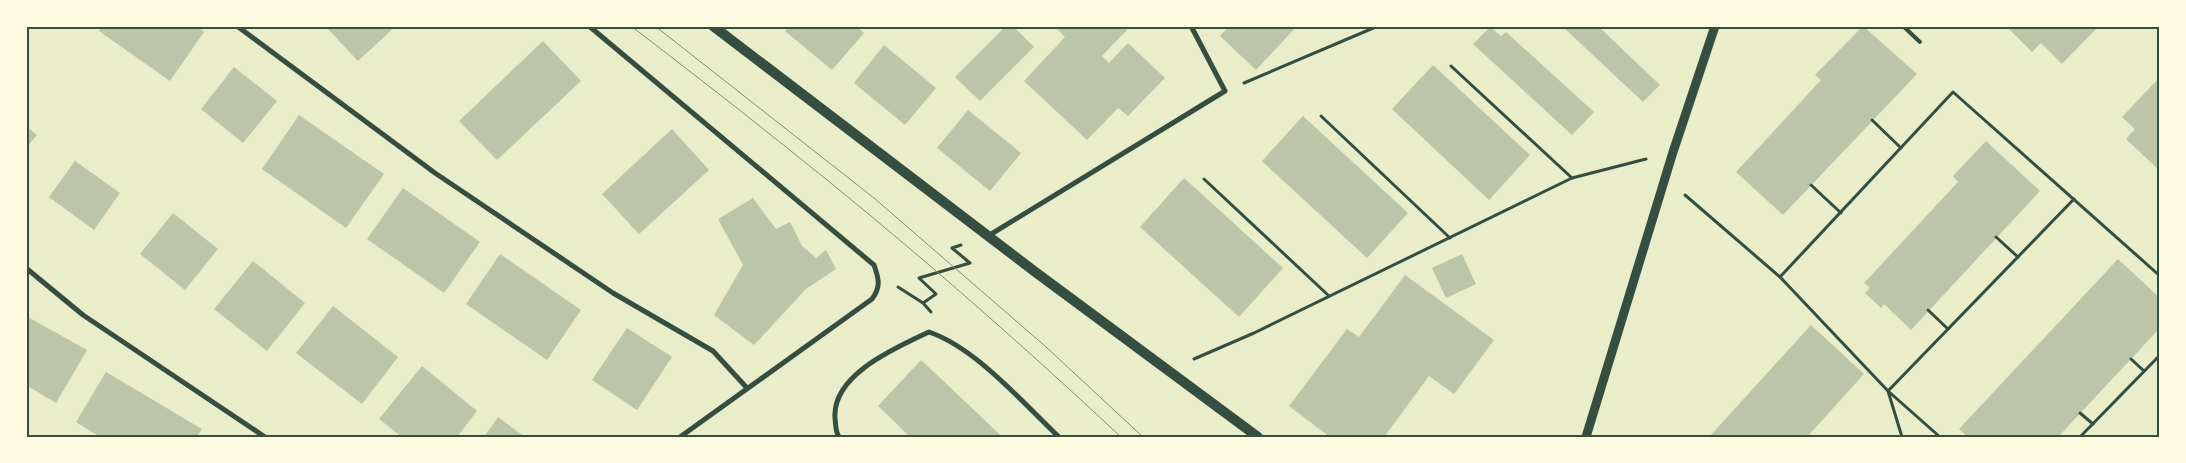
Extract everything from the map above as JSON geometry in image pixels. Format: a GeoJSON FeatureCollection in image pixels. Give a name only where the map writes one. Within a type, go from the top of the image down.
{"type":"FeatureCollection","features":[{"type":"Feature","properties":{"kind":"main road"},"geometry":{"type":"LineString","coordinates":[[713,26],[988,236],[1258,437]]}},
{"type":"Feature","properties":{"kind":"street"},"geometry":{"type":"LineString","coordinates":[[237,26],[435,173],[613,292],[713,351],[747,388]]}},
{"type":"Feature","properties":{"kind":"street"},"geometry":{"type":"LineString","coordinates":[[589,26],[874,265],[879,280],[877,292],[872,299],[680,437]]}},
{"type":"Feature","properties":{"kind":"street"},"geometry":{"type":"LineString","coordinates":[[988,236],[1225,91],[1191,26]]}},
{"type":"Feature","properties":{"kind":"street"},"geometry":{"type":"LineString","coordinates":[[1586,437],[1673,152],[1716,26]]}},
{"type":"Feature","properties":{"kind":"street"},"geometry":{"type":"LineString","coordinates":[[26,268],[83,315],[266,437]]}},
{"type":"Feature","properties":{"kind":"street"},"geometry":{"type":"LineString","coordinates":[[839,437],[836,432],[834,407],[847,383],[886,352],[929,332],[945,338],[973,356],[1059,437]]}},
{"type":"Feature","properties":{"kind":"lane"},"geometry":{"type":"LineString","coordinates":[[1903,26],[1920,42]]}},
{"type":"Feature","properties":{"kind":"path"},"geometry":{"type":"LineString","coordinates":[[1225,91],[1378,26]]}},
{"type":"Feature","properties":{"kind":"path"},"geometry":{"type":"LineString","coordinates":[[1451,66],[1572,178]]}},
{"type":"Feature","properties":{"kind":"path"},"geometry":{"type":"LineString","coordinates":[[1780,277],[1952,92],[2160,276]]}},
{"type":"Feature","properties":{"kind":"path"},"geometry":{"type":"LineString","coordinates":[[1321,116],[1450,238]]}},
{"type":"Feature","properties":{"kind":"path"},"geometry":{"type":"LineString","coordinates":[[1872,120],[1901,148]]}},
{"type":"Feature","properties":{"kind":"path"},"geometry":{"type":"LineString","coordinates":[[1168,370],[1254,333],[1572,178],[1673,152]]}},
{"type":"Feature","properties":{"kind":"path"},"geometry":{"type":"LineString","coordinates":[[1204,179],[1329,296]]}},
{"type":"Feature","properties":{"kind":"path"},"geometry":{"type":"LineString","coordinates":[[1811,185],[1841,213]]}},
{"type":"Feature","properties":{"kind":"path"},"geometry":{"type":"LineString","coordinates":[[1684,194],[1780,277],[1888,391],[1940,437]]}},
{"type":"Feature","properties":{"kind":"path"},"geometry":{"type":"LineString","coordinates":[[1888,391],[2074,199]]}},
{"type":"Feature","properties":{"kind":"path"},"geometry":{"type":"LineString","coordinates":[[879,280],[892,283],[923,302],[936,294],[919,278],[970,263],[952,248],[988,236]]}},
{"type":"Feature","properties":{"kind":"path"},"geometry":{"type":"LineString","coordinates":[[1996,238],[2018,257]]}},
{"type":"Feature","properties":{"kind":"path"},"geometry":{"type":"LineString","coordinates":[[1928,310],[1948,329]]}},
{"type":"Feature","properties":{"kind":"path"},"geometry":{"type":"LineString","coordinates":[[2080,437],[2160,355]]}},
{"type":"Feature","properties":{"kind":"path"},"geometry":{"type":"LineString","coordinates":[[2131,359],[2144,371]]}},
{"type":"Feature","properties":{"kind":"path"},"geometry":{"type":"LineString","coordinates":[[1888,391],[1902,437]]}},
{"type":"Feature","properties":{"kind":"path"},"geometry":{"type":"LineString","coordinates":[[2080,413],[2092,424]]}},
{"type":"Feature","properties":{"kind":"building"},"geometry":{"type":"Polygon","coordinates":[[[103,26],[197,26],[204,32],[170,81],[99,31],[103,26]]]}},
{"type":"Feature","properties":{"kind":"building"},"geometry":{"type":"Polygon","coordinates":[[[325,26],[396,26],[358,61],[325,26]]]}},
{"type":"Feature","properties":{"kind":"building"},"geometry":{"type":"Polygon","coordinates":[[[790,26],[856,26],[864,33],[832,70],[785,31],[790,26]]]}},
{"type":"Feature","properties":{"kind":"building"},"geometry":{"type":"Polygon","coordinates":[[[1006,26],[1013,26],[1034,47],[980,101],[955,77],[1006,26]]]}},
{"type":"Feature","properties":{"kind":"building"},"geometry":{"type":"Polygon","coordinates":[[[1054,26],[1123,26],[1127,30],[1102,56],[1109,63],[1128,43],[1165,78],[1128,116],[1118,108],[1087,140],[1024,81],[1065,37],[1054,26]]]}},
{"type":"Feature","properties":{"kind":"building"},"geometry":{"type":"Polygon","coordinates":[[[1229,26],[1297,26],[1256,70],[1220,36],[1229,26]]]}},
{"type":"Feature","properties":{"kind":"building"},"geometry":{"type":"Polygon","coordinates":[[[1562,26],[1598,26],[1660,85],[1643,102],[1562,26]]]}},
{"type":"Feature","properties":{"kind":"building"},"geometry":{"type":"Polygon","coordinates":[[[1863,26],[1917,74],[1783,215],[1736,172],[1821,80],[1815,75],[1863,26]]]}},
{"type":"Feature","properties":{"kind":"building"},"geometry":{"type":"Polygon","coordinates":[[[2006,26],[2099,26],[2062,64],[2041,43],[2032,52],[2006,26]]]}},
{"type":"Feature","properties":{"kind":"building"},"geometry":{"type":"Polygon","coordinates":[[[1490,27],[1501,36],[1506,32],[1594,112],[1572,135],[1473,44],[1490,27]]]}},
{"type":"Feature","properties":{"kind":"building"},"geometry":{"type":"Polygon","coordinates":[[[543,41],[581,81],[497,160],[459,121],[543,41]]]}},
{"type":"Feature","properties":{"kind":"building"},"geometry":{"type":"Polygon","coordinates":[[[884,45],[936,88],[905,125],[854,83],[884,45]]]}},
{"type":"Feature","properties":{"kind":"building"},"geometry":{"type":"Polygon","coordinates":[[[1433,65],[1530,155],[1489,200],[1392,109],[1433,65]]]}},
{"type":"Feature","properties":{"kind":"building"},"geometry":{"type":"Polygon","coordinates":[[[234,67],[277,101],[243,143],[201,109],[234,67]]]}},
{"type":"Feature","properties":{"kind":"building"},"geometry":{"type":"Polygon","coordinates":[[[2160,77],[2160,171],[2126,139],[2135,129],[2122,117],[2160,77]]]}},
{"type":"Feature","properties":{"kind":"building"},"geometry":{"type":"Polygon","coordinates":[[[968,110],[1021,153],[990,191],[937,148],[968,110]]]}},
{"type":"Feature","properties":{"kind":"building"},"geometry":{"type":"Polygon","coordinates":[[[299,115],[384,174],[346,228],[262,169],[299,115]]]}},
{"type":"Feature","properties":{"kind":"building"},"geometry":{"type":"Polygon","coordinates":[[[1303,116],[1408,213],[1367,258],[1262,161],[1303,116]]]}},
{"type":"Feature","properties":{"kind":"building"},"geometry":{"type":"Polygon","coordinates":[[[26,126],[37,135],[26,148],[26,126]]]}},
{"type":"Feature","properties":{"kind":"building"},"geometry":{"type":"Polygon","coordinates":[[[672,129],[709,170],[639,234],[602,194],[672,129]]]}},
{"type":"Feature","properties":{"kind":"building"},"geometry":{"type":"Polygon","coordinates":[[[1986,141],[2040,191],[1911,330],[1884,304],[1881,308],[1865,293],[1870,288],[1864,283],[1958,182],[1953,176],[1986,141]]]}},
{"type":"Feature","properties":{"kind":"building"},"geometry":{"type":"Polygon","coordinates":[[[75,161],[120,193],[94,230],[49,197],[75,161]]]}},
{"type":"Feature","properties":{"kind":"building"},"geometry":{"type":"Polygon","coordinates":[[[1184,178],[1283,268],[1239,317],[1140,227],[1184,178]]]}},
{"type":"Feature","properties":{"kind":"building"},"geometry":{"type":"Polygon","coordinates":[[[403,188],[480,242],[444,293],[367,239],[403,188]]]}},
{"type":"Feature","properties":{"kind":"building"},"geometry":{"type":"Polygon","coordinates":[[[753,198],[776,229],[790,222],[802,246],[816,258],[826,250],[836,269],[806,289],[754,345],[714,315],[743,265],[718,219],[753,198]]]}},
{"type":"Feature","properties":{"kind":"building"},"geometry":{"type":"Polygon","coordinates":[[[173,213],[218,249],[185,290],[140,254],[173,213]]]}},
{"type":"Feature","properties":{"kind":"building"},"geometry":{"type":"Polygon","coordinates":[[[500,254],[581,310],[547,360],[466,304],[500,254]]]}},
{"type":"Feature","properties":{"kind":"building"},"geometry":{"type":"Polygon","coordinates":[[[1462,254],[1476,284],[1446,298],[1432,268],[1462,254]]]}},
{"type":"Feature","properties":{"kind":"building"},"geometry":{"type":"Polygon","coordinates":[[[2118,259],[2160,298],[2160,328],[2058,437],[1968,437],[1959,429],[2118,259]]]}},
{"type":"Feature","properties":{"kind":"building"},"geometry":{"type":"Polygon","coordinates":[[[253,261],[305,303],[267,351],[214,309],[253,261]]]}},
{"type":"Feature","properties":{"kind":"building"},"geometry":{"type":"Polygon","coordinates":[[[1405,275],[1494,340],[1454,394],[1429,376],[1384,437],[1330,437],[1289,406],[1347,329],[1359,337],[1405,275]]]}},
{"type":"Feature","properties":{"kind":"building"},"geometry":{"type":"Polygon","coordinates":[[[333,306],[398,357],[362,404],[296,353],[333,306]]]}},
{"type":"Feature","properties":{"kind":"building"},"geometry":{"type":"Polygon","coordinates":[[[26,316],[87,350],[56,403],[26,385],[26,316]]]}},
{"type":"Feature","properties":{"kind":"building"},"geometry":{"type":"Polygon","coordinates":[[[1811,325],[1864,374],[1807,437],[1709,437],[1811,325]]]}},
{"type":"Feature","properties":{"kind":"building"},"geometry":{"type":"Polygon","coordinates":[[[627,328],[672,357],[637,410],[592,380],[627,328]]]}},
{"type":"Feature","properties":{"kind":"building"},"geometry":{"type":"Polygon","coordinates":[[[921,360],[1002,437],[910,437],[878,406],[921,360]]]}},
{"type":"Feature","properties":{"kind":"building"},"geometry":{"type":"Polygon","coordinates":[[[422,366],[477,411],[457,437],[402,437],[379,419],[422,366]]]}},
{"type":"Feature","properties":{"kind":"building"},"geometry":{"type":"Polygon","coordinates":[[[106,372],[202,429],[197,437],[100,437],[76,422],[106,372]]]}},
{"type":"Feature","properties":{"kind":"building"},"geometry":{"type":"Polygon","coordinates":[[[498,417],[525,437],[484,437],[498,417]]]}},
{"type":"Feature","properties":{"kind":"tram line"},"geometry":{"type":"LineString","coordinates":[[631,26],[748,116],[872,217],[998,325],[1121,437]]}},
{"type":"Feature","properties":{"kind":"tram line"},"geometry":{"type":"LineString","coordinates":[[655,26],[874,198],[1045,346],[1143,437]]}}]}
